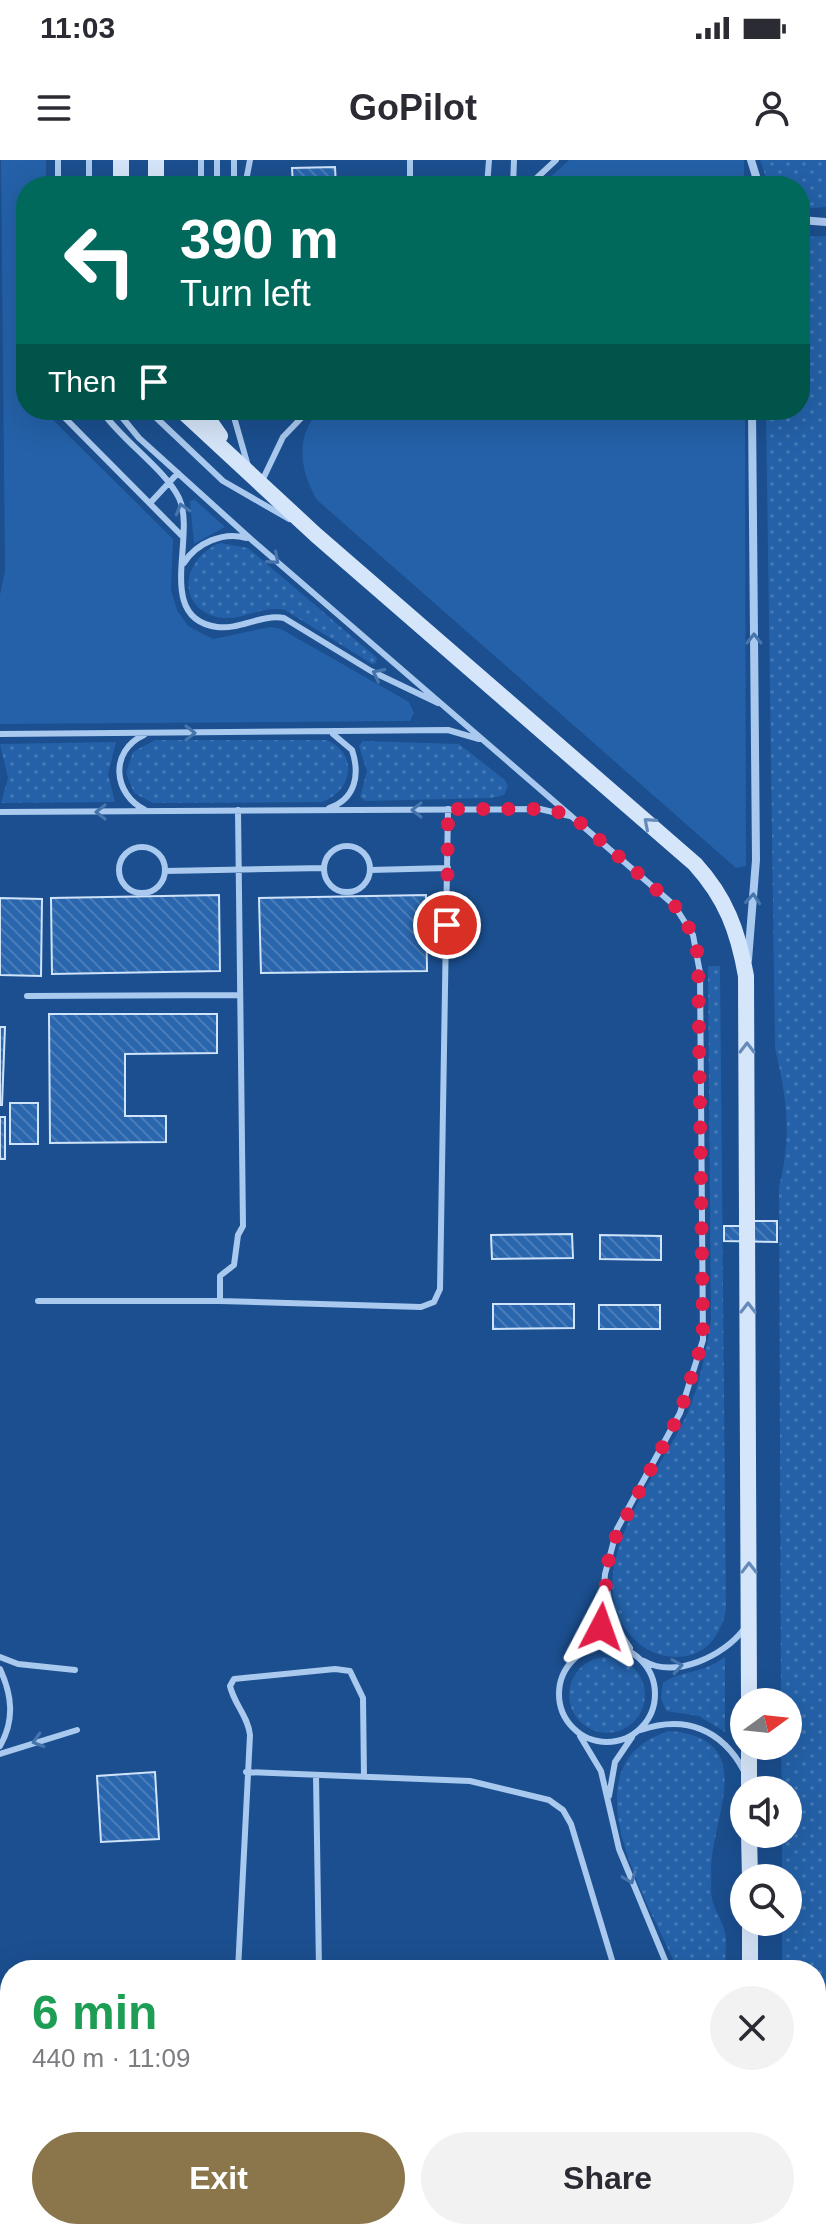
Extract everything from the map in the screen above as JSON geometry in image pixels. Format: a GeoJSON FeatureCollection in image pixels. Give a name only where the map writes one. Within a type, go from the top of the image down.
{"type":"FeatureCollection","features":[{"type":"Feature","properties":{"kind":"main road"},"geometry":{"type":"LineString","coordinates":[[192,420],[316,535],[695,864],[714,885],[729,909],[746,976],[749,1688]]}},
{"type":"Feature","properties":{"kind":"main road"},"geometry":{"type":"LineString","coordinates":[[209,420],[236,460]]}},
{"type":"Feature","properties":{"kind":"main road"},"geometry":{"type":"LineString","coordinates":[[750,1936],[750,1960]]}},
{"type":"Feature","properties":{"kind":"street"},"geometry":{"type":"LineString","coordinates":[[746,976],[756,860],[752,420]]}},
{"type":"Feature","properties":{"kind":"lane"},"geometry":{"type":"LineString","coordinates":[[539,176],[556,160]]}},
{"type":"Feature","properties":{"kind":"lane"},"geometry":{"type":"LineString","coordinates":[[67,420],[180,531],[184,545]]}},
{"type":"Feature","properties":{"kind":"lane"},"geometry":{"type":"LineString","coordinates":[[109,420],[131,448],[168,483],[184,511],[180,570],[183,599],[197,619],[218,627],[231,627],[266,618],[284,618],[371,671],[448,708]]}},
{"type":"Feature","properties":{"kind":"lane"},"geometry":{"type":"LineString","coordinates":[[124,420],[139,438],[253,541],[577,820],[686,920],[698,954],[703,1340],[680,1413],[617,1529],[605,1574],[601,1627],[585,1650],[572,1659],[558,1687],[559,1703],[574,1730],[595,1757],[630,1880],[665,1960]]}},
{"type":"Feature","properties":{"kind":"lane"},"geometry":{"type":"LineString","coordinates":[[159,420],[223,481],[316,535]]}},
{"type":"Feature","properties":{"kind":"lane"},"geometry":{"type":"LineString","coordinates":[[235,420],[255,479]]}},
{"type":"Feature","properties":{"kind":"lane"},"geometry":{"type":"LineString","coordinates":[[255,479],[283,437],[299,420]]}},
{"type":"Feature","properties":{"kind":"lane"},"geometry":{"type":"LineString","coordinates":[[151,502],[178,473]]}},
{"type":"Feature","properties":{"kind":"lane"},"geometry":{"type":"LineString","coordinates":[[180,570],[191,552],[209,541],[232,535],[253,541]]}},
{"type":"Feature","properties":{"kind":"lane"},"geometry":{"type":"LineString","coordinates":[[0,734],[448,730],[470,734],[487,743]]}},
{"type":"Feature","properties":{"kind":"lane"},"geometry":{"type":"LineString","coordinates":[[324,810],[345,799],[356,778],[352,750],[338,736],[326,732]]}},
{"type":"Feature","properties":{"kind":"lane"},"geometry":{"type":"LineString","coordinates":[[149,811],[130,800],[123,791],[119,768],[131,742],[150,733]]}},
{"type":"Feature","properties":{"kind":"lane"},"geometry":{"type":"LineString","coordinates":[[38,1301],[220,1301],[421,1307],[438,1296],[448,809]]}},
{"type":"Feature","properties":{"kind":"lane"},"geometry":{"type":"LineString","coordinates":[[0,812],[540,809],[577,820]]}},
{"type":"Feature","properties":{"kind":"lane"},"geometry":{"type":"LineString","coordinates":[[220,1301],[220,1276],[234,1265],[238,1235],[243,1226],[238,810]]}},
{"type":"Feature","properties":{"kind":"lane"},"geometry":{"type":"LineString","coordinates":[[348,846],[363,852],[370,870],[361,887],[347,892],[328,882],[324,868],[329,854],[348,846]]}},
{"type":"Feature","properties":{"kind":"lane"},"geometry":{"type":"LineString","coordinates":[[144,847],[158,853],[165,871],[157,888],[142,894],[123,884],[119,869],[124,856],[144,847]]}},
{"type":"Feature","properties":{"kind":"lane"},"geometry":{"type":"LineString","coordinates":[[165,871],[324,868]]}},
{"type":"Feature","properties":{"kind":"lane"},"geometry":{"type":"LineString","coordinates":[[370,870],[448,868]]}},
{"type":"Feature","properties":{"kind":"lane"},"geometry":{"type":"LineString","coordinates":[[27,996],[238,995]]}},
{"type":"Feature","properties":{"kind":"lane"},"geometry":{"type":"LineString","coordinates":[[605,1574],[614,1624],[649,1670],[655,1686],[649,1718],[615,1762],[608,1803]]}},
{"type":"Feature","properties":{"kind":"lane"},"geometry":{"type":"LineString","coordinates":[[585,1650],[613,1645],[664,1668],[703,1659],[739,1636],[748,1613]]}},
{"type":"Feature","properties":{"kind":"lane"},"geometry":{"type":"LineString","coordinates":[[0,1657],[18,1664],[75,1670]]}},
{"type":"Feature","properties":{"kind":"lane"},"geometry":{"type":"LineString","coordinates":[[0,1669],[9,1689],[11,1712],[0,1746]]}},
{"type":"Feature","properties":{"kind":"lane"},"geometry":{"type":"LineString","coordinates":[[238,1960],[249,1727],[232,1696],[230,1686],[234,1679],[342,1669],[356,1677],[363,1698],[364,1777]]}},
{"type":"Feature","properties":{"kind":"lane"},"geometry":{"type":"LineString","coordinates":[[574,1730],[599,1742],[626,1739],[638,1731],[679,1723],[708,1730],[740,1762],[744,1776]]}},
{"type":"Feature","properties":{"kind":"lane"},"geometry":{"type":"LineString","coordinates":[[0,1754],[77,1730]]}},
{"type":"Feature","properties":{"kind":"lane"},"geometry":{"type":"LineString","coordinates":[[246,1772],[460,1779],[557,1805],[571,1824],[612,1960]]}},
{"type":"Feature","properties":{"kind":"lane"},"geometry":{"type":"LineString","coordinates":[[316,1775],[319,1960]]}},
{"type":"Feature","properties":{"kind":"shaded area"},"geometry":{"type":"Polygon","coordinates":[[[1,160],[46,160],[46,176],[16,176],[16,420],[53,420],[173,539],[171,590],[177,610],[188,626],[213,639],[270,627],[281,629],[409,702],[414,713],[410,721],[0,724],[0,595],[5,571],[1,160]]]}},
{"type":"Feature","properties":{"kind":"shaded area"},"geometry":{"type":"Polygon","coordinates":[[[569,160],[744,160],[744,176],[552,176],[569,160]]]}},
{"type":"Feature","properties":{"kind":"shaded area"},"geometry":{"type":"Polygon","coordinates":[[[760,160],[826,160],[826,207],[810,208],[810,176],[766,176],[760,160]]]}},
{"type":"Feature","properties":{"kind":"shaded area"},"geometry":{"type":"Polygon","coordinates":[[[826,236],[826,1960],[782,1960],[782,1936],[802,1936],[802,1864],[782,1864],[782,1848],[802,1848],[802,1776],[782,1776],[781,1760],[802,1760],[802,1688],[781,1688],[779,1187],[787,1133],[783,1084],[775,1048],[766,420],[810,420],[810,237],[826,236]]]}},
{"type":"Feature","properties":{"kind":"shaded area"},"geometry":{"type":"Polygon","coordinates":[[[312,420],[745,420],[746,866],[736,868],[317,500],[302,454],[306,431],[312,420]]]}},
{"type":"Feature","properties":{"kind":"shaded area"},"geometry":{"type":"Polygon","coordinates":[[[194,499],[225,527],[194,544],[190,502],[194,499]]]}},
{"type":"Feature","properties":{"kind":"shaded area"},"geometry":{"type":"Polygon","coordinates":[[[220,543],[248,548],[377,658],[376,663],[372,664],[285,610],[225,618],[203,611],[189,592],[192,569],[198,559],[220,543]]]}},
{"type":"Feature","properties":{"kind":"shaded area"},"geometry":{"type":"Polygon","coordinates":[[[155,740],[326,740],[344,754],[348,772],[340,790],[322,802],[153,803],[134,793],[126,773],[133,752],[155,740]]]}},
{"type":"Feature","properties":{"kind":"shaded area"},"geometry":{"type":"Polygon","coordinates":[[[363,741],[459,744],[505,780],[508,786],[504,795],[492,798],[365,801],[360,797],[367,771],[359,746],[363,741]]]}},
{"type":"Feature","properties":{"kind":"shaded area"},"geometry":{"type":"Polygon","coordinates":[[[116,742],[108,774],[115,802],[1,803],[8,778],[0,744],[116,742]]]}},
{"type":"Feature","properties":{"kind":"shaded area"},"geometry":{"type":"Polygon","coordinates":[[[708,966],[720,966],[726,1610],[719,1631],[705,1648],[691,1655],[676,1657],[654,1653],[635,1640],[618,1615],[612,1587],[616,1557],[627,1526],[692,1403],[711,1320],[708,966]]]}},
{"type":"Feature","properties":{"kind":"shaded area"},"geometry":{"type":"Polygon","coordinates":[[[600,1657],[614,1657],[628,1663],[639,1674],[645,1695],[642,1710],[634,1722],[614,1733],[600,1733],[586,1727],[575,1716],[569,1702],[569,1688],[575,1674],[586,1663],[600,1657]]]}},
{"type":"Feature","properties":{"kind":"shaded area"},"geometry":{"type":"Polygon","coordinates":[[[725,1657],[725,1732],[699,1716],[666,1711],[661,1698],[663,1683],[708,1667],[725,1657]]]}},
{"type":"Feature","properties":{"kind":"shaded area"},"geometry":{"type":"Polygon","coordinates":[[[669,1731],[697,1737],[715,1749],[723,1765],[722,1806],[713,1852],[711,1889],[725,1933],[725,1960],[673,1960],[634,1874],[622,1838],[617,1804],[621,1773],[637,1748],[669,1731]]]}},
{"type":"Feature","properties":{"kind":"building"},"geometry":{"type":"Polygon","coordinates":[[[335,167],[335,176],[292,176],[292,168],[335,167]]]}},
{"type":"Feature","properties":{"kind":"building"},"geometry":{"type":"Polygon","coordinates":[[[219,895],[220,971],[52,974],[51,898],[219,895]]]}},
{"type":"Feature","properties":{"kind":"building"},"geometry":{"type":"Polygon","coordinates":[[[426,895],[427,971],[261,973],[259,898],[426,895]]]}},
{"type":"Feature","properties":{"kind":"building"},"geometry":{"type":"Polygon","coordinates":[[[0,898],[42,899],[41,976],[0,975],[0,898]]]}},
{"type":"Feature","properties":{"kind":"building"},"geometry":{"type":"Polygon","coordinates":[[[49,1014],[217,1014],[217,1053],[125,1054],[125,1116],[166,1116],[166,1142],[50,1143],[49,1014]]]}},
{"type":"Feature","properties":{"kind":"building"},"geometry":{"type":"Polygon","coordinates":[[[0,1027],[5,1027],[2,1105],[0,1105],[0,1027]]]}},
{"type":"Feature","properties":{"kind":"building"},"geometry":{"type":"Polygon","coordinates":[[[10,1103],[38,1103],[38,1144],[10,1144],[10,1103]]]}},
{"type":"Feature","properties":{"kind":"building"},"geometry":{"type":"Polygon","coordinates":[[[0,1117],[5,1117],[5,1159],[0,1159],[0,1117]]]}},
{"type":"Feature","properties":{"kind":"building"},"geometry":{"type":"Polygon","coordinates":[[[754,1221],[777,1221],[777,1242],[724,1241],[724,1226],[754,1226],[754,1221]]]}},
{"type":"Feature","properties":{"kind":"building"},"geometry":{"type":"Polygon","coordinates":[[[572,1234],[573,1258],[492,1259],[491,1235],[572,1234]]]}},
{"type":"Feature","properties":{"kind":"building"},"geometry":{"type":"Polygon","coordinates":[[[600,1235],[661,1236],[661,1260],[600,1259],[600,1235]]]}},
{"type":"Feature","properties":{"kind":"building"},"geometry":{"type":"Polygon","coordinates":[[[493,1304],[574,1304],[574,1328],[493,1329],[493,1304]]]}},
{"type":"Feature","properties":{"kind":"building"},"geometry":{"type":"Polygon","coordinates":[[[599,1305],[660,1305],[660,1329],[599,1329],[599,1305]]]}},
{"type":"Feature","properties":{"kind":"building"},"geometry":{"type":"Polygon","coordinates":[[[155,1772],[159,1839],[101,1842],[97,1776],[155,1772]]]}},
{"type":"Feature","properties":{"kind":"route"},"geometry":{"type":"LineString","coordinates":[[447,925],[448,809],[551,810],[577,820],[674,905],[686,920],[698,954],[703,1340],[680,1413],[617,1529],[610,1548],[601,1627]]}}]}
